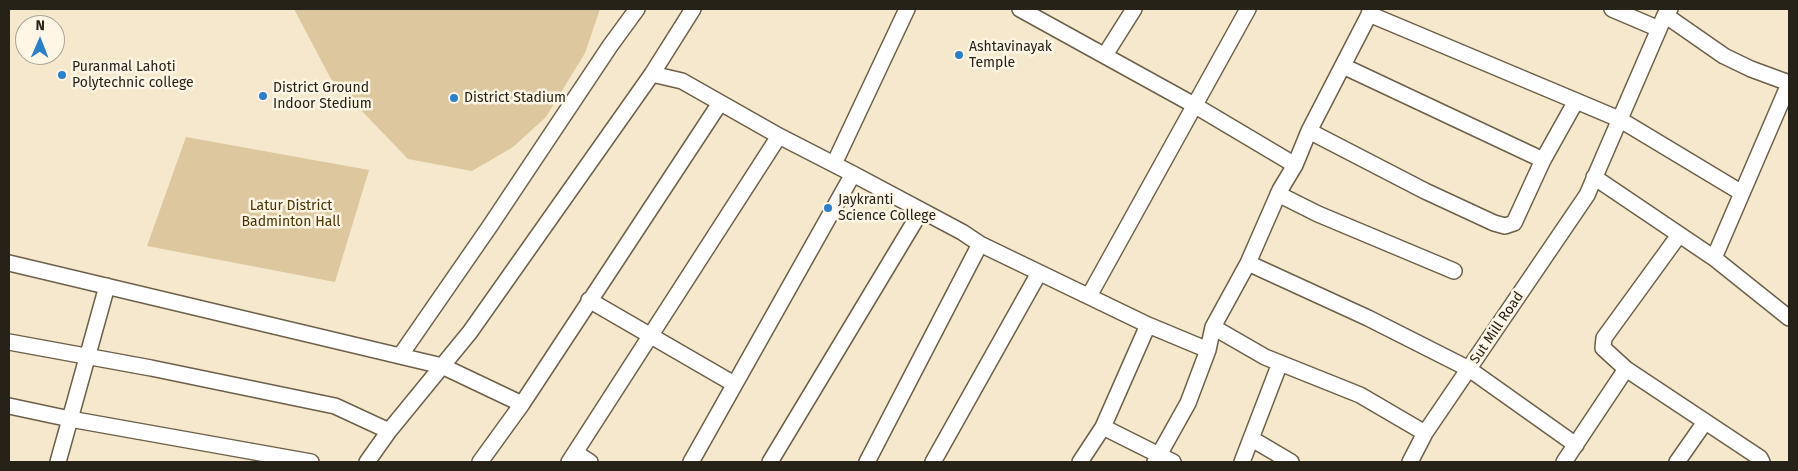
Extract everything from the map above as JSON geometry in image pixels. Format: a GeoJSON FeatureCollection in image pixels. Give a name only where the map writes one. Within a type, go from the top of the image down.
{"type":"FeatureCollection","features":[{"type":"Feature","properties":{"kind":"street"},"geometry":{"type":"LineString","coordinates":[[400,356],[637,9]]}},
{"type":"Feature","properties":{"kind":"street"},"geometry":{"type":"LineString","coordinates":[[367,462],[389,431],[470,332],[652,74],[693,9]]}},
{"type":"Feature","properties":{"kind":"street"},"geometry":{"type":"LineString","coordinates":[[834,164],[907,9]]}},
{"type":"Feature","properties":{"kind":"street"},"geometry":{"type":"LineString","coordinates":[[1020,9],[1194,105],[1295,165]]}},
{"type":"Feature","properties":{"kind":"street"},"geometry":{"type":"LineString","coordinates":[[1105,55],[1134,9]]}},
{"type":"Feature","properties":{"kind":"street"},"geometry":{"type":"LineString","coordinates":[[1089,296],[1248,9]]}},
{"type":"Feature","properties":{"kind":"street"},"geometry":{"type":"LineString","coordinates":[[1612,9],[1658,29]]}},
{"type":"Feature","properties":{"kind":"street"},"geometry":{"type":"LineString","coordinates":[[1157,459],[1188,403],[1208,350],[1214,327],[1248,263],[1278,194],[1295,165],[1309,131],[1370,11],[1619,119],[1742,193]]}},
{"type":"Feature","properties":{"kind":"street"},"geometry":{"type":"LineString","coordinates":[[1667,12],[1724,56],[1751,69],[1789,83],[1714,258]]}},
{"type":"Feature","properties":{"kind":"street","name":"Sut Mill Road"},"geometry":{"type":"LineString","coordinates":[[1410,462],[1425,433],[1587,195],[1667,12]]}},
{"type":"Feature","properties":{"kind":"street"},"geometry":{"type":"LineString","coordinates":[[1343,66],[1543,160]]}},
{"type":"Feature","properties":{"kind":"street"},"geometry":{"type":"LineString","coordinates":[[652,74],[682,81],[779,136],[854,174],[980,244],[1148,325],[1208,350]]}},
{"type":"Feature","properties":{"kind":"street"},"geometry":{"type":"LineString","coordinates":[[1309,131],[1425,191],[1505,226],[1514,223],[1543,160],[1576,101]]}},
{"type":"Feature","properties":{"kind":"street"},"geometry":{"type":"LineString","coordinates":[[480,462],[522,404],[720,103]]}},
{"type":"Feature","properties":{"kind":"street"},"geometry":{"type":"LineString","coordinates":[[590,462],[572,458],[779,136]]}},
{"type":"Feature","properties":{"kind":"street"},"geometry":{"type":"LineString","coordinates":[[691,462],[854,174]]}},
{"type":"Feature","properties":{"kind":"street"},"geometry":{"type":"LineString","coordinates":[[1594,178],[1714,258],[1789,318]]}},
{"type":"Feature","properties":{"kind":"street"},"geometry":{"type":"LineString","coordinates":[[1278,194],[1318,214],[1454,271]]}},
{"type":"Feature","properties":{"kind":"street"},"geometry":{"type":"LineString","coordinates":[[770,462],[921,211]]}},
{"type":"Feature","properties":{"kind":"street"},"geometry":{"type":"LineString","coordinates":[[1679,235],[1604,338],[1603,348],[1626,369],[1760,458],[1762,462]]}},
{"type":"Feature","properties":{"kind":"street"},"geometry":{"type":"LineString","coordinates":[[867,462],[980,244]]}},
{"type":"Feature","properties":{"kind":"street"},"geometry":{"type":"LineString","coordinates":[[9,262],[442,366],[522,404]]}},
{"type":"Feature","properties":{"kind":"street"},"geometry":{"type":"LineString","coordinates":[[1248,263],[1368,318],[1469,369],[1576,444]]}},
{"type":"Feature","properties":{"kind":"street"},"geometry":{"type":"LineString","coordinates":[[934,462],[1038,273]]}},
{"type":"Feature","properties":{"kind":"street"},"geometry":{"type":"LineString","coordinates":[[58,462],[107,286]]}},
{"type":"Feature","properties":{"kind":"street"},"geometry":{"type":"LineString","coordinates":[[589,300],[734,384]]}},
{"type":"Feature","properties":{"kind":"street"},"geometry":{"type":"LineString","coordinates":[[1080,462],[1103,427],[1148,325]]}},
{"type":"Feature","properties":{"kind":"street"},"geometry":{"type":"LineString","coordinates":[[1214,327],[1265,357],[1360,395],[1425,433]]}},
{"type":"Feature","properties":{"kind":"street"},"geometry":{"type":"LineString","coordinates":[[9,342],[151,368],[335,406],[389,431]]}},
{"type":"Feature","properties":{"kind":"street"},"geometry":{"type":"LineString","coordinates":[[1242,462],[1280,363]]}},
{"type":"Feature","properties":{"kind":"street"},"geometry":{"type":"LineString","coordinates":[[1564,462],[1626,369]]}},
{"type":"Feature","properties":{"kind":"street"},"geometry":{"type":"LineString","coordinates":[[9,406],[70,419],[311,462]]}},
{"type":"Feature","properties":{"kind":"street"},"geometry":{"type":"LineString","coordinates":[[1677,462],[1705,422]]}},
{"type":"Feature","properties":{"kind":"street"},"geometry":{"type":"LineString","coordinates":[[1103,427],[1157,459],[1173,462]]}},
{"type":"Feature","properties":{"kind":"street"},"geometry":{"type":"LineString","coordinates":[[1252,439],[1291,462]]}},
{"type":"Feature","properties":{"kind":"green space","name":"District Stadium"},"geometry":{"type":"Polygon","coordinates":[[[294,9],[600,9],[585,53],[546,117],[513,147],[472,171],[408,159],[331,79],[294,9]]]}},
{"type":"Feature","properties":{"kind":"green space","name":"Latur District Badminton Hall"},"geometry":{"type":"Polygon","coordinates":[[[186,137],[369,170],[335,282],[147,246],[186,137]]]}},
{"type":"Feature","properties":{"kind":"place","name":"Ashtavinayak Temple"},"geometry":{"type":"Point","coordinates":[959,55]}},
{"type":"Feature","properties":{"kind":"place","name":"Puranmal Lahoti Polytechnic college"},"geometry":{"type":"Point","coordinates":[62,75]}},
{"type":"Feature","properties":{"kind":"place","name":"District Ground Indoor Stedium"},"geometry":{"type":"Point","coordinates":[263,96]}},
{"type":"Feature","properties":{"kind":"place","name":"District Stadium"},"geometry":{"type":"Point","coordinates":[454,98]}},
{"type":"Feature","properties":{"kind":"place","name":"Jaykranti Science College"},"geometry":{"type":"Point","coordinates":[828,208]}}]}
